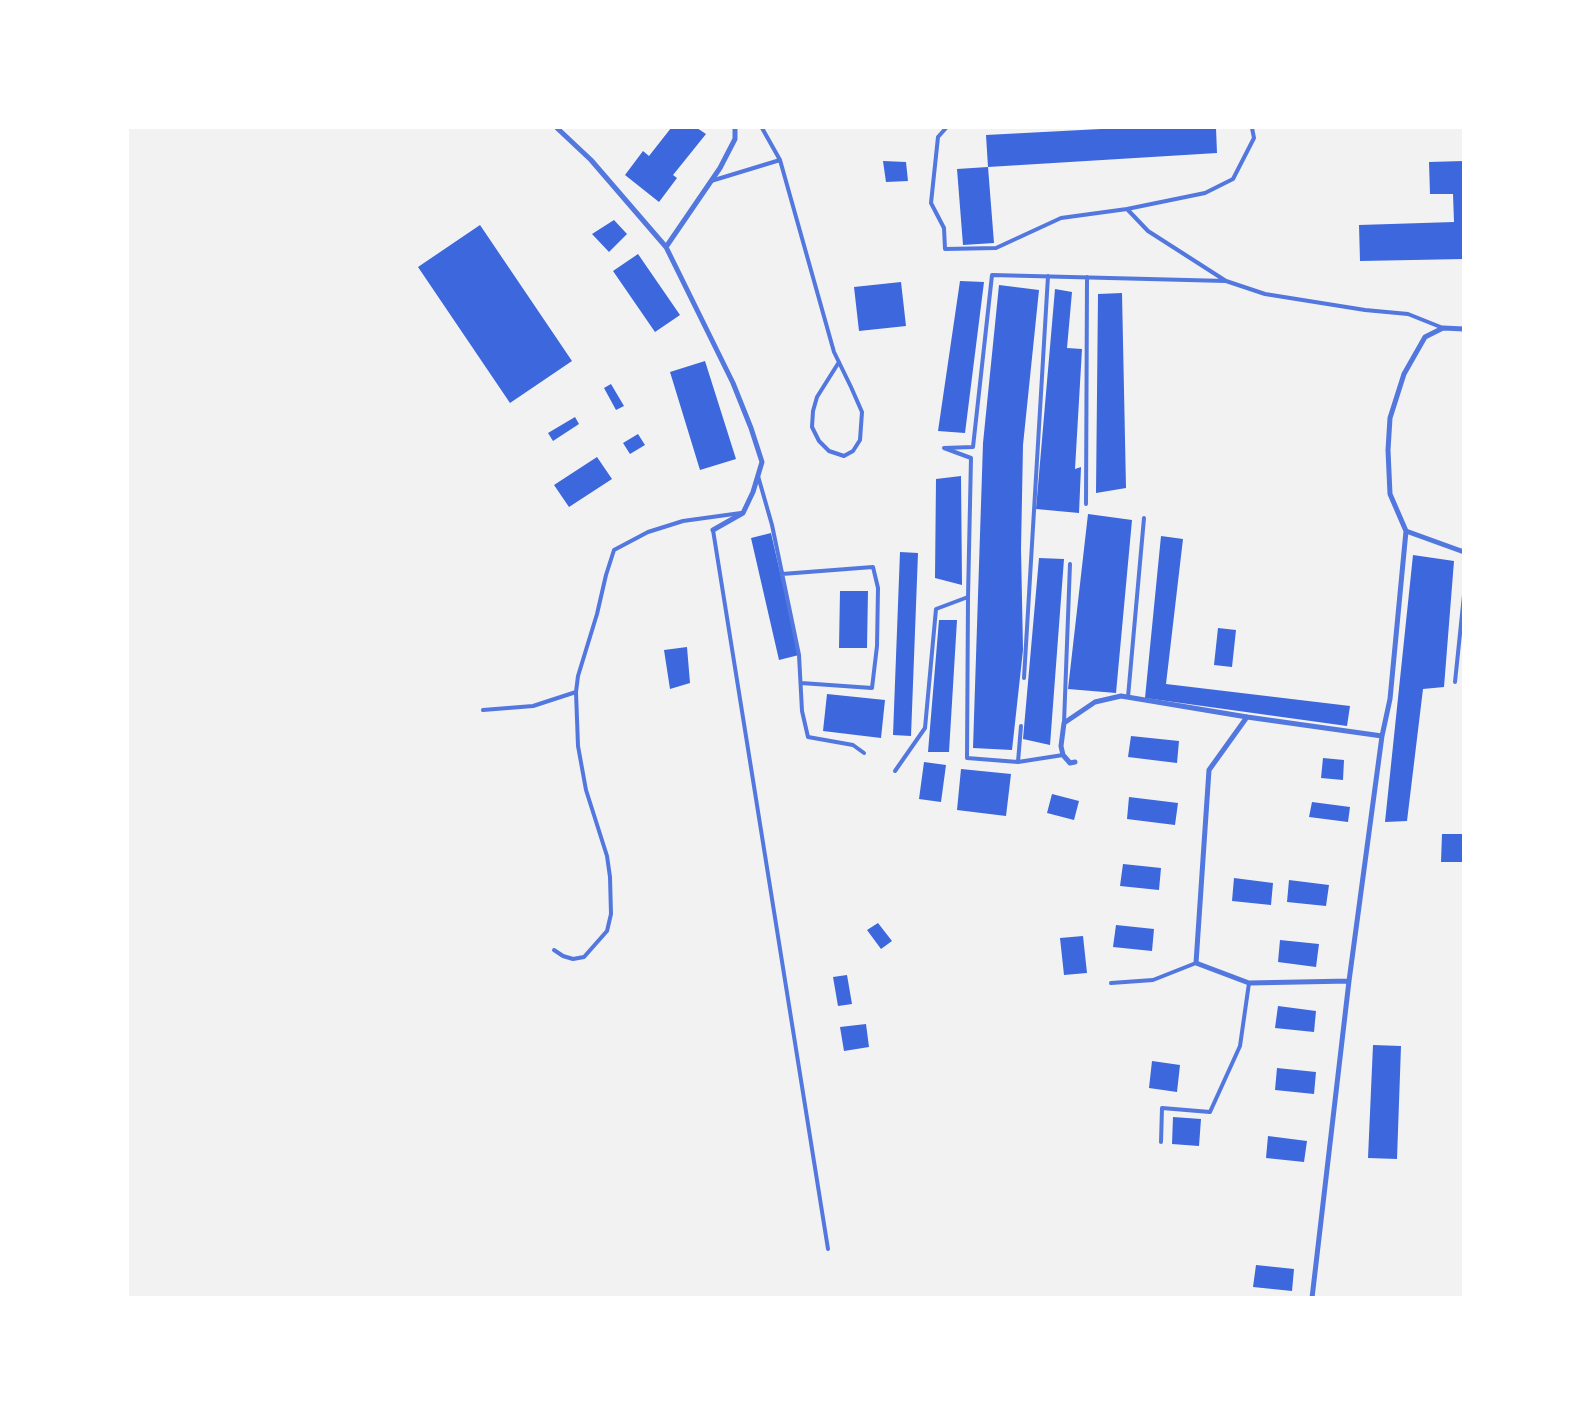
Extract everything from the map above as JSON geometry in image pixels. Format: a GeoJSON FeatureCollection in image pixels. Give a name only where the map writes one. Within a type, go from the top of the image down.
{"type":"FeatureCollection","features":[{"type":"Feature","properties":{"kind":"street"},"geometry":{"type":"LineString","coordinates":[[558,128],[591,160],[666,247],[734,383],[762,462],[753,492],[743,513],[713,530]]}},
{"type":"Feature","properties":{"kind":"street"},"geometry":{"type":"LineString","coordinates":[[666,247],[720,168],[735,139],[735,128]]}},
{"type":"Feature","properties":{"kind":"street"},"geometry":{"type":"LineString","coordinates":[[1312,1298],[1349,981],[1382,736],[1390,699],[1406,530],[1390,494],[1388,450],[1390,418],[1404,374],[1425,337],[1443,328],[1464,329]]}},
{"type":"Feature","properties":{"kind":"street"},"geometry":{"type":"LineString","coordinates":[[1406,530],[1464,552]]}},
{"type":"Feature","properties":{"kind":"street"},"geometry":{"type":"LineString","coordinates":[[1075,762],[1070,763],[1063,754],[1061,746],[1064,722],[1095,702],[1121,696],[1247,717],[1382,736]]}},
{"type":"Feature","properties":{"kind":"street"},"geometry":{"type":"LineString","coordinates":[[1247,717],[1209,770],[1196,963],[1250,983],[1349,981]]}},
{"type":"Feature","properties":{"kind":"lane"},"geometry":{"type":"LineString","coordinates":[[762,128],[780,160],[834,352],[839,362],[862,412],[860,440],[853,451],[844,456],[829,451],[819,442],[812,427],[817,397],[839,362]]}},
{"type":"Feature","properties":{"kind":"lane"},"geometry":{"type":"LineString","coordinates":[[946,128],[938,137],[932,203],[944,228],[945,249],[996,248],[1061,218],[1128,209],[1205,193],[1233,179],[1254,138],[1252,128]]}},
{"type":"Feature","properties":{"kind":"lane"},"geometry":{"type":"LineString","coordinates":[[711,181],[780,160]]}},
{"type":"Feature","properties":{"kind":"lane"},"geometry":{"type":"LineString","coordinates":[[1128,209],[1148,230],[1226,281],[1265,294],[1365,310],[1408,314],[1443,328]]}},
{"type":"Feature","properties":{"kind":"lane"},"geometry":{"type":"LineString","coordinates":[[1063,754],[1018,762],[967,758],[971,458],[944,448],[973,447],[992,275],[1226,281]]}},
{"type":"Feature","properties":{"kind":"lane"},"geometry":{"type":"LineString","coordinates":[[1024,678],[1048,276]]}},
{"type":"Feature","properties":{"kind":"lane"},"geometry":{"type":"LineString","coordinates":[[1086,504],[1087,277]]}},
{"type":"Feature","properties":{"kind":"lane"},"geometry":{"type":"LineString","coordinates":[[758,476],[772,525],[799,655],[802,711],[808,737],[854,744],[864,753]]}},
{"type":"Feature","properties":{"kind":"lane"},"geometry":{"type":"LineString","coordinates":[[554,950],[563,956],[573,959],[584,957],[607,931],[611,914],[610,877],[606,856],[586,790],[578,746],[576,692],[578,676],[614,550],[648,532],[683,521],[743,513]]}},
{"type":"Feature","properties":{"kind":"lane"},"geometry":{"type":"LineString","coordinates":[[1128,697],[1144,518]]}},
{"type":"Feature","properties":{"kind":"lane"},"geometry":{"type":"LineString","coordinates":[[713,530],[828,1249]]}},
{"type":"Feature","properties":{"kind":"lane"},"geometry":{"type":"LineString","coordinates":[[1064,722],[1070,564]]}},
{"type":"Feature","properties":{"kind":"lane"},"geometry":{"type":"LineString","coordinates":[[782,574],[873,567],[878,588],[877,646],[872,688],[801,683]]}},
{"type":"Feature","properties":{"kind":"lane"},"geometry":{"type":"LineString","coordinates":[[1455,682],[1464,595]]}},
{"type":"Feature","properties":{"kind":"lane"},"geometry":{"type":"LineString","coordinates":[[895,771],[925,728],[936,609],[968,597]]}},
{"type":"Feature","properties":{"kind":"lane"},"geometry":{"type":"LineString","coordinates":[[483,710],[533,706],[576,692]]}},
{"type":"Feature","properties":{"kind":"lane"},"geometry":{"type":"LineString","coordinates":[[1018,762],[1021,726]]}},
{"type":"Feature","properties":{"kind":"lane"},"geometry":{"type":"LineString","coordinates":[[1111,982],[1153,980],[1196,963]]}},
{"type":"Feature","properties":{"kind":"lane"},"geometry":{"type":"LineString","coordinates":[[1161,1142],[1162,1108],[1210,1112],[1240,1046],[1250,983]]}},
{"type":"Feature","properties":{"kind":"building"},"geometry":{"type":"Polygon","coordinates":[[[671,128],[697,128],[706,134],[673,175],[677,178],[659,202],[625,175],[643,151],[649,156],[671,128]]]}},
{"type":"Feature","properties":{"kind":"building"},"geometry":{"type":"Polygon","coordinates":[[[1120,128],[1216,128],[1217,153],[988,167],[986,135],[1120,128]]]}},
{"type":"Feature","properties":{"kind":"building"},"geometry":{"type":"Polygon","coordinates":[[[883,161],[906,162],[908,181],[886,182],[883,161]]]}},
{"type":"Feature","properties":{"kind":"building"},"geometry":{"type":"Polygon","coordinates":[[[1464,161],[1464,259],[1360,261],[1359,225],[1454,222],[1453,194],[1430,194],[1429,162],[1464,161]]]}},
{"type":"Feature","properties":{"kind":"building"},"geometry":{"type":"Polygon","coordinates":[[[988,167],[994,243],[963,245],[957,169],[988,167]]]}},
{"type":"Feature","properties":{"kind":"building"},"geometry":{"type":"Polygon","coordinates":[[[614,220],[627,234],[609,252],[592,234],[614,220]]]}},
{"type":"Feature","properties":{"kind":"building"},"geometry":{"type":"Polygon","coordinates":[[[480,225],[572,361],[510,403],[418,267],[480,225]]]}},
{"type":"Feature","properties":{"kind":"building"},"geometry":{"type":"Polygon","coordinates":[[[638,254],[680,315],[655,332],[613,271],[638,254]]]}},
{"type":"Feature","properties":{"kind":"building"},"geometry":{"type":"Polygon","coordinates":[[[960,281],[984,282],[965,433],[938,431],[960,281]]]}},
{"type":"Feature","properties":{"kind":"building"},"geometry":{"type":"Polygon","coordinates":[[[901,282],[906,326],[859,331],[854,287],[901,282]]]}},
{"type":"Feature","properties":{"kind":"building"},"geometry":{"type":"Polygon","coordinates":[[[999,285],[1039,290],[1023,445],[1021,549],[1023,650],[1012,750],[973,748],[983,443],[999,285]]]}},
{"type":"Feature","properties":{"kind":"building"},"geometry":{"type":"Polygon","coordinates":[[[1055,289],[1072,292],[1067,348],[1082,349],[1075,469],[1081,467],[1079,513],[1036,509],[1055,289]]]}},
{"type":"Feature","properties":{"kind":"building"},"geometry":{"type":"Polygon","coordinates":[[[1122,293],[1126,488],[1096,493],[1098,294],[1122,293]]]}},
{"type":"Feature","properties":{"kind":"building"},"geometry":{"type":"Polygon","coordinates":[[[705,361],[736,459],[700,470],[670,372],[705,361]]]}},
{"type":"Feature","properties":{"kind":"building"},"geometry":{"type":"Polygon","coordinates":[[[611,384],[624,406],[616,410],[604,388],[611,384]]]}},
{"type":"Feature","properties":{"kind":"building"},"geometry":{"type":"Polygon","coordinates":[[[575,417],[579,424],[553,441],[548,433],[575,417]]]}},
{"type":"Feature","properties":{"kind":"building"},"geometry":{"type":"Polygon","coordinates":[[[638,434],[645,445],[630,454],[623,443],[638,434]]]}},
{"type":"Feature","properties":{"kind":"building"},"geometry":{"type":"Polygon","coordinates":[[[597,457],[612,479],[569,507],[554,485],[597,457]]]}},
{"type":"Feature","properties":{"kind":"building"},"geometry":{"type":"Polygon","coordinates":[[[961,476],[962,585],[935,578],[936,479],[961,476]]]}},
{"type":"Feature","properties":{"kind":"building"},"geometry":{"type":"Polygon","coordinates":[[[1088,514],[1132,520],[1116,693],[1068,689],[1088,514]]]}},
{"type":"Feature","properties":{"kind":"building"},"geometry":{"type":"Polygon","coordinates":[[[771,533],[799,655],[779,660],[751,538],[771,533]]]}},
{"type":"Feature","properties":{"kind":"building"},"geometry":{"type":"Polygon","coordinates":[[[1161,536],[1183,539],[1166,684],[1350,706],[1347,726],[1145,698],[1161,536]]]}},
{"type":"Feature","properties":{"kind":"building"},"geometry":{"type":"Polygon","coordinates":[[[900,552],[918,553],[911,736],[893,735],[900,552]]]}},
{"type":"Feature","properties":{"kind":"building"},"geometry":{"type":"Polygon","coordinates":[[[1413,555],[1454,561],[1444,687],[1423,689],[1407,821],[1385,822],[1413,555]]]}},
{"type":"Feature","properties":{"kind":"building"},"geometry":{"type":"Polygon","coordinates":[[[1039,558],[1064,559],[1050,745],[1023,739],[1039,558]]]}},
{"type":"Feature","properties":{"kind":"building"},"geometry":{"type":"Polygon","coordinates":[[[840,591],[868,591],[867,648],[839,648],[840,591]]]}},
{"type":"Feature","properties":{"kind":"building"},"geometry":{"type":"Polygon","coordinates":[[[939,620],[957,620],[949,752],[928,752],[939,620]]]}},
{"type":"Feature","properties":{"kind":"building"},"geometry":{"type":"Polygon","coordinates":[[[1218,628],[1236,630],[1232,667],[1214,665],[1218,628]]]}},
{"type":"Feature","properties":{"kind":"building"},"geometry":{"type":"Polygon","coordinates":[[[687,647],[690,683],[670,689],[664,650],[687,647]]]}},
{"type":"Feature","properties":{"kind":"building"},"geometry":{"type":"Polygon","coordinates":[[[827,694],[885,700],[881,738],[823,731],[827,694]]]}},
{"type":"Feature","properties":{"kind":"building"},"geometry":{"type":"Polygon","coordinates":[[[1131,736],[1179,741],[1177,763],[1128,757],[1131,736]]]}},
{"type":"Feature","properties":{"kind":"building"},"geometry":{"type":"Polygon","coordinates":[[[1323,758],[1344,760],[1343,780],[1321,778],[1323,758]]]}},
{"type":"Feature","properties":{"kind":"building"},"geometry":{"type":"Polygon","coordinates":[[[924,762],[946,765],[941,802],[919,799],[924,762]]]}},
{"type":"Feature","properties":{"kind":"building"},"geometry":{"type":"Polygon","coordinates":[[[961,769],[1011,774],[1006,816],[957,810],[961,769]]]}},
{"type":"Feature","properties":{"kind":"building"},"geometry":{"type":"Polygon","coordinates":[[[1052,794],[1079,801],[1074,820],[1047,813],[1052,794]]]}},
{"type":"Feature","properties":{"kind":"building"},"geometry":{"type":"Polygon","coordinates":[[[1129,797],[1178,803],[1175,825],[1127,819],[1129,797]]]}},
{"type":"Feature","properties":{"kind":"building"},"geometry":{"type":"Polygon","coordinates":[[[1312,802],[1350,807],[1348,822],[1309,817],[1312,802]]]}},
{"type":"Feature","properties":{"kind":"building"},"geometry":{"type":"Polygon","coordinates":[[[1442,834],[1464,834],[1464,862],[1441,862],[1442,834]]]}},
{"type":"Feature","properties":{"kind":"building"},"geometry":{"type":"Polygon","coordinates":[[[1123,864],[1161,868],[1159,890],[1120,886],[1123,864]]]}},
{"type":"Feature","properties":{"kind":"building"},"geometry":{"type":"Polygon","coordinates":[[[1234,878],[1273,883],[1271,905],[1232,901],[1234,878]]]}},
{"type":"Feature","properties":{"kind":"building"},"geometry":{"type":"Polygon","coordinates":[[[1289,880],[1329,885],[1326,906],[1287,902],[1289,880]]]}},
{"type":"Feature","properties":{"kind":"building"},"geometry":{"type":"Polygon","coordinates":[[[878,923],[892,941],[881,949],[867,930],[878,923]]]}},
{"type":"Feature","properties":{"kind":"building"},"geometry":{"type":"Polygon","coordinates":[[[1116,925],[1154,929],[1152,951],[1113,947],[1116,925]]]}},
{"type":"Feature","properties":{"kind":"building"},"geometry":{"type":"Polygon","coordinates":[[[1083,936],[1087,973],[1064,975],[1060,938],[1083,936]]]}},
{"type":"Feature","properties":{"kind":"building"},"geometry":{"type":"Polygon","coordinates":[[[1280,940],[1319,944],[1316,967],[1278,962],[1280,940]]]}},
{"type":"Feature","properties":{"kind":"building"},"geometry":{"type":"Polygon","coordinates":[[[847,975],[852,1004],[838,1006],[833,977],[847,975]]]}},
{"type":"Feature","properties":{"kind":"building"},"geometry":{"type":"Polygon","coordinates":[[[1278,1006],[1316,1011],[1314,1032],[1275,1028],[1278,1006]]]}},
{"type":"Feature","properties":{"kind":"building"},"geometry":{"type":"Polygon","coordinates":[[[866,1024],[869,1047],[844,1051],[840,1027],[866,1024]]]}},
{"type":"Feature","properties":{"kind":"building"},"geometry":{"type":"Polygon","coordinates":[[[1373,1045],[1401,1046],[1397,1159],[1368,1158],[1373,1045]]]}},
{"type":"Feature","properties":{"kind":"building"},"geometry":{"type":"Polygon","coordinates":[[[1152,1061],[1180,1065],[1177,1092],[1149,1088],[1152,1061]]]}},
{"type":"Feature","properties":{"kind":"building"},"geometry":{"type":"Polygon","coordinates":[[[1277,1068],[1316,1072],[1314,1094],[1275,1090],[1277,1068]]]}},
{"type":"Feature","properties":{"kind":"building"},"geometry":{"type":"Polygon","coordinates":[[[1173,1117],[1201,1119],[1199,1146],[1172,1144],[1173,1117]]]}},
{"type":"Feature","properties":{"kind":"building"},"geometry":{"type":"Polygon","coordinates":[[[1268,1136],[1307,1141],[1304,1162],[1266,1158],[1268,1136]]]}},
{"type":"Feature","properties":{"kind":"building"},"geometry":{"type":"Polygon","coordinates":[[[1256,1265],[1294,1269],[1292,1291],[1253,1287],[1256,1265]]]}}]}
